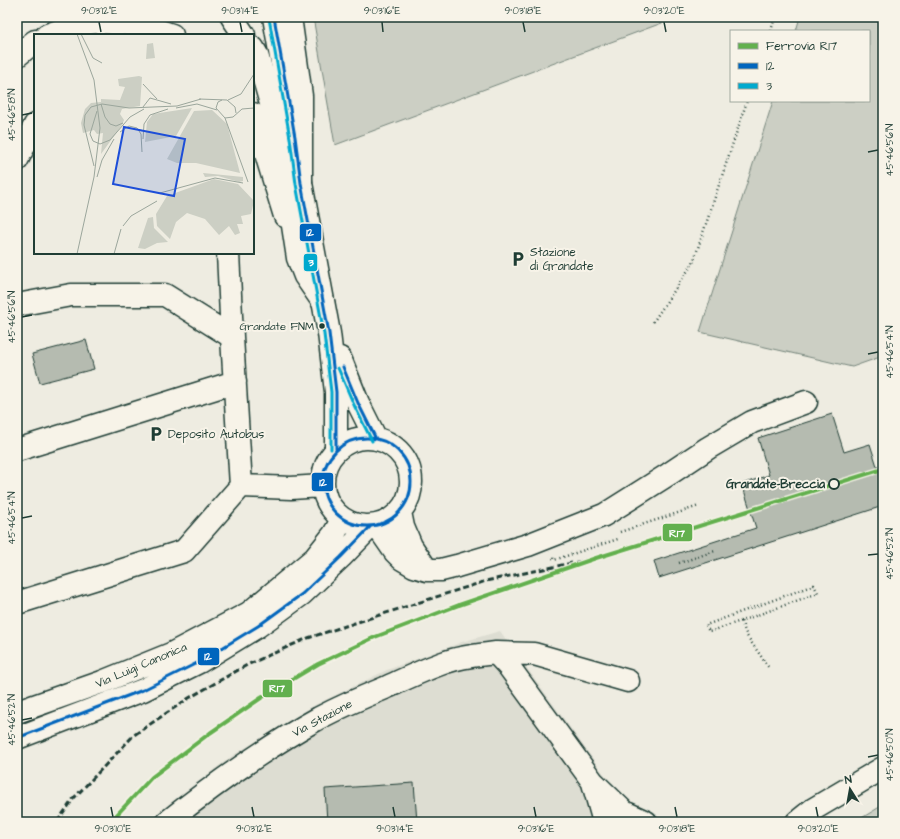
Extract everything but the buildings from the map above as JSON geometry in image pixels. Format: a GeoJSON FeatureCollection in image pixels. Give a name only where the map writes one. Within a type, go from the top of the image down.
{"type":"FeatureCollection","features":[{"type":"Feature","properties":{"kind":"main road"},"geometry":{"type":"LineString","coordinates":[[232,17],[243,34]]}},
{"type":"Feature","properties":{"kind":"main road"},"geometry":{"type":"LineString","coordinates":[[274,17],[329,332],[336,392],[336,450]]}},
{"type":"Feature","properties":{"kind":"main road"},"geometry":{"type":"LineString","coordinates":[[290,17],[301,96],[302,183]]}},
{"type":"Feature","properties":{"kind":"main road"},"geometry":{"type":"LineString","coordinates":[[50,34],[72,26],[97,22],[142,25],[169,34]]}},
{"type":"Feature","properties":{"kind":"main road"},"geometry":{"type":"LineString","coordinates":[[17,56],[34,42]]}},
{"type":"Feature","properties":{"kind":"main road"},"geometry":{"type":"LineString","coordinates":[[254,50],[257,55],[278,128],[298,258]]}},
{"type":"Feature","properties":{"kind":"main road"},"geometry":{"type":"LineString","coordinates":[[254,116],[298,258],[305,276],[323,302]]}},
{"type":"Feature","properties":{"kind":"main road"},"geometry":{"type":"LineString","coordinates":[[17,160],[34,127]]}},
{"type":"Feature","properties":{"kind":"main road"},"geometry":{"type":"LineString","coordinates":[[17,603],[184,551],[241,486],[228,254]]}},
{"type":"Feature","properties":{"kind":"main road"},"geometry":{"type":"LineString","coordinates":[[17,305],[71,295],[165,295],[232,337]]}},
{"type":"Feature","properties":{"kind":"main road"},"geometry":{"type":"LineString","coordinates":[[329,332],[358,403],[376,438],[362,438],[348,442],[336,450],[328,460],[323,473],[322,486],[325,499],[332,511],[342,520],[355,526],[373,526],[402,559],[414,566],[427,570],[441,570],[528,545],[604,515],[708,448],[752,422],[806,402]]}},
{"type":"Feature","properties":{"kind":"main road"},"geometry":{"type":"LineString","coordinates":[[17,450],[235,382]]}},
{"type":"Feature","properties":{"kind":"main road","name":"Via Luigi Canonica"},"geometry":{"type":"LineString","coordinates":[[17,738],[143,690],[199,662],[258,626],[302,594],[373,526],[385,523],[393,518],[400,512],[410,494],[412,484],[411,474],[406,461],[398,451],[388,443],[376,438]]}},
{"type":"Feature","properties":{"kind":"main road"},"geometry":{"type":"LineString","coordinates":[[241,486],[291,488],[322,486]]}},
{"type":"Feature","properties":{"kind":"main road"},"geometry":{"type":"LineString","coordinates":[[400,512],[403,527],[411,546],[427,570]]}},
{"type":"Feature","properties":{"kind":"main road","name":"Via Luigi Canonica"},"geometry":{"type":"LineString","coordinates":[[17,712],[102,682],[171,654],[249,613],[315,558],[334,534],[342,520]]}},
{"type":"Feature","properties":{"kind":"main road"},"geometry":{"type":"LineString","coordinates":[[496,653],[509,667],[593,782],[624,812],[646,822]]}},
{"type":"Feature","properties":{"kind":"main road","name":"Via Stazione"},"geometry":{"type":"LineString","coordinates":[[167,822],[234,771],[320,718],[365,696],[447,661],[472,655],[496,653],[534,654],[628,681]]}},
{"type":"Feature","properties":{"kind":"main road"},"geometry":{"type":"LineString","coordinates":[[780,822],[804,816],[883,768]]}},
{"type":"Feature","properties":{"kind":"main road"},"geometry":{"type":"LineString","coordinates":[[593,782],[604,822]]}},
{"type":"Feature","properties":{"kind":"path"},"geometry":{"type":"LineString","coordinates":[[770,30],[775,17]]}},
{"type":"Feature","properties":{"kind":"path"},"geometry":{"type":"LineString","coordinates":[[653,322],[693,263],[747,102]]}},
{"type":"Feature","properties":{"kind":"path"},"geometry":{"type":"LineString","coordinates":[[663,518],[699,506]]}},
{"type":"Feature","properties":{"kind":"path"},"geometry":{"type":"LineString","coordinates":[[679,563],[715,551]]}},
{"type":"Feature","properties":{"kind":"path"},"geometry":{"type":"LineString","coordinates":[[814,585],[818,593],[762,613],[741,620],[709,632],[706,625],[814,585]]}},
{"type":"Feature","properties":{"kind":"path"},"geometry":{"type":"LineString","coordinates":[[741,620],[747,636],[769,668]]}},
{"type":"Feature","properties":{"kind":"shaded area"},"geometry":{"type":"Polygon","coordinates":[[[313,17],[678,17],[335,145],[313,17]]]}},
{"type":"Feature","properties":{"kind":"shaded area"},"geometry":{"type":"Polygon","coordinates":[[[800,17],[883,17],[883,356],[852,367],[700,332],[773,102],[870,102],[870,30],[796,30],[800,17]]]}},
{"type":"Feature","properties":{"kind":"shaded area"},"geometry":{"type":"Polygon","coordinates":[[[500,631],[609,781],[635,811],[648,822],[152,822],[169,804],[232,756],[317,704],[387,670],[462,642],[500,631]]]}},
{"type":"Feature","properties":{"kind":"shaded area"},"geometry":{"type":"Polygon","coordinates":[[[883,805],[883,822],[855,822],[883,805]]]}},
{"type":"Feature","properties":{"kind":"railway"},"geometry":{"type":"LineString","coordinates":[[57,822],[74,798],[134,735],[189,698],[247,665],[308,638],[486,581],[596,558]]}},
{"type":"Feature","properties":{"kind":"rail line","name":"R17"},"geometry":{"type":"LineString","coordinates":[[110,822],[152,777],[210,733],[261,698],[318,664],[375,637],[459,605],[596,558],[883,469]]}},
{"type":"Feature","properties":{"kind":"transit line","name":"12"},"geometry":{"type":"LineString","coordinates":[[274,17],[295,137],[301,183],[329,333],[336,392],[336,449]]}},
{"type":"Feature","properties":{"kind":"transit line","name":"3"},"geometry":{"type":"LineString","coordinates":[[269,18],[290,138],[296,184],[324,334],[331,392],[331,449]]}},
{"type":"Feature","properties":{"kind":"transit line","name":"12"},"geometry":{"type":"LineString","coordinates":[[343,367],[358,403],[376,439]]}},
{"type":"Feature","properties":{"kind":"transit line","name":"3"},"geometry":{"type":"LineString","coordinates":[[338,368],[372,441]]}},
{"type":"Feature","properties":{"kind":"transit line","name":"12"},"geometry":{"type":"LineString","coordinates":[[358,438],[376,438],[392,445],[404,457],[411,473],[411,482],[411,491],[404,507],[392,519],[376,526],[358,526],[342,519],[330,507],[323,491],[323,473],[330,457],[342,445],[358,438]]}},
{"type":"Feature","properties":{"kind":"transit line","name":"12"},"geometry":{"type":"LineString","coordinates":[[17,738],[143,690],[199,662],[258,626],[302,594],[370,527]]}},
{"type":"Feature","properties":{"kind":"place","name":"Stazione di Grandate"},"geometry":{"type":"Point","coordinates":[518,259]}},
{"type":"Feature","properties":{"kind":"place","name":"Grandate FNM"},"geometry":{"type":"Point","coordinates":[322,326]}},
{"type":"Feature","properties":{"kind":"place","name":"Deposito Autobus"},"geometry":{"type":"Point","coordinates":[156,434]}},
{"type":"Feature","properties":{"kind":"place","name":"Grandate-Breccia"},"geometry":{"type":"Point","coordinates":[834,484]}}]}
